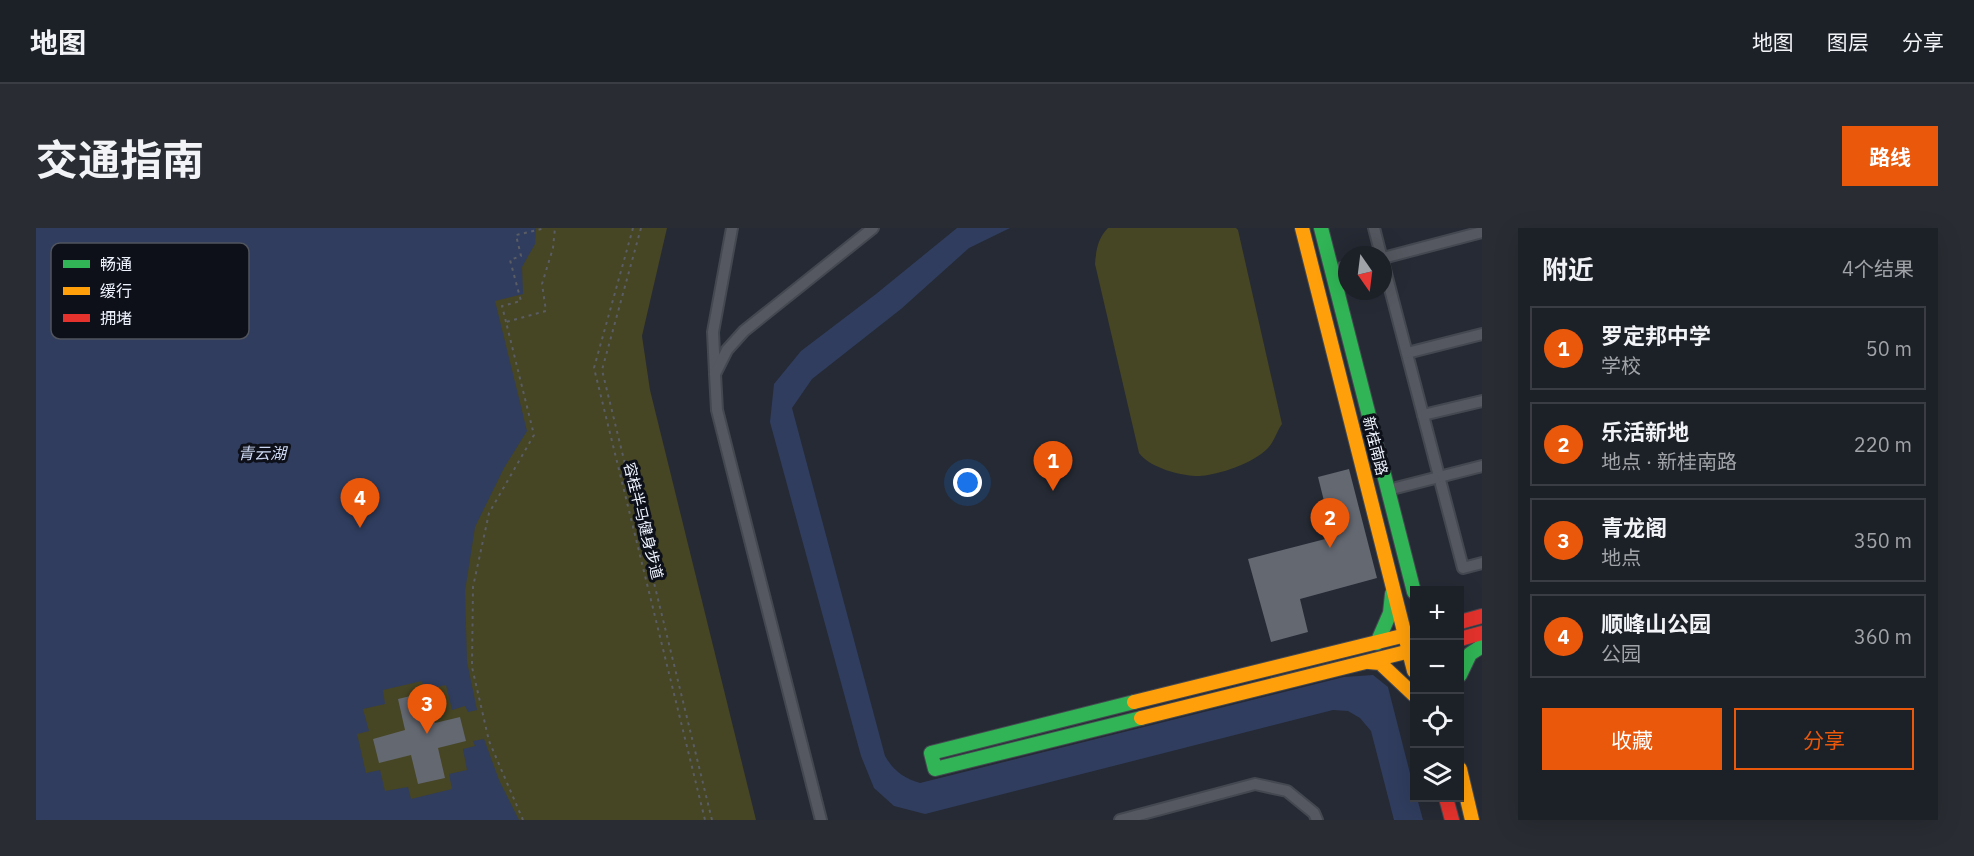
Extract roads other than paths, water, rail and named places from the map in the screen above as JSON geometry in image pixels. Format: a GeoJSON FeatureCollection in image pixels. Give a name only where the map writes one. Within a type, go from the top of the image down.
{"type":"FeatureCollection","features":[{"type":"Feature","properties":{"kind":"street"},"geometry":{"type":"LineString","coordinates":[[732,228],[713,332],[717,410],[821,820]]}},
{"type":"Feature","properties":{"kind":"street"},"geometry":{"type":"LineString","coordinates":[[715,374],[727,350],[744,331],[873,228]]}},
{"type":"Feature","properties":{"kind":"street","name":"新桂南路"},"geometry":{"type":"LineString","coordinates":[[1302,228],[1390,574],[1410,634]]}},
{"type":"Feature","properties":{"kind":"street","name":"新桂南路"},"geometry":{"type":"LineString","coordinates":[[1321,228],[1413,586]]}},
{"type":"Feature","properties":{"kind":"street"},"geometry":{"type":"LineString","coordinates":[[1374,228],[1379,246]]}},
{"type":"Feature","properties":{"kind":"street"},"geometry":{"type":"LineString","coordinates":[[1392,255],[1482,232]]}},
{"type":"Feature","properties":{"kind":"street"},"geometry":{"type":"LineString","coordinates":[[1332,270],[1338,269]]}},
{"type":"Feature","properties":{"kind":"street"},"geometry":{"type":"LineString","coordinates":[[1392,296],[1463,568],[1482,563]]}},
{"type":"Feature","properties":{"kind":"street"},"geometry":{"type":"LineString","coordinates":[[1407,353],[1482,334]]}},
{"type":"Feature","properties":{"kind":"street"},"geometry":{"type":"LineString","coordinates":[[1423,415],[1482,401]]}},
{"type":"Feature","properties":{"kind":"street"},"geometry":{"type":"LineString","coordinates":[[1388,490],[1482,466]]}},
{"type":"Feature","properties":{"kind":"street"},"geometry":{"type":"LineString","coordinates":[[1410,572],[1420,586]]}},
{"type":"Feature","properties":{"kind":"street"},"geometry":{"type":"LineString","coordinates":[[1377,643],[1393,601],[1390,574]]}},
{"type":"Feature","properties":{"kind":"street"},"geometry":{"type":"LineString","coordinates":[[1464,615],[1482,615]]}},
{"type":"Feature","properties":{"kind":"street"},"geometry":{"type":"LineString","coordinates":[[1464,621],[1482,615]]}},
{"type":"Feature","properties":{"kind":"street"},"geometry":{"type":"LineString","coordinates":[[1464,638],[1482,633]]}},
{"type":"Feature","properties":{"kind":"street"},"geometry":{"type":"LineString","coordinates":[[1410,634],[931,753],[935,769],[1410,651]]}},
{"type":"Feature","properties":{"kind":"street"},"geometry":{"type":"LineString","coordinates":[[1464,667],[1470,654],[1482,646]]}},
{"type":"Feature","properties":{"kind":"street"},"geometry":{"type":"LineString","coordinates":[[1366,662],[1380,663],[1413,694]]}},
{"type":"Feature","properties":{"kind":"street"},"geometry":{"type":"LineString","coordinates":[[1120,820],[1255,784],[1287,791],[1314,813],[1317,820]]}},
{"type":"Feature","properties":{"kind":"street"},"geometry":{"type":"LineString","coordinates":[[1464,786],[1472,820]]}},
{"type":"Feature","properties":{"kind":"street"},"geometry":{"type":"LineString","coordinates":[[1447,802],[1452,820]]}},
{"type":"Feature","properties":{"kind":"water","name":"青云湖"},"geometry":{"type":"Polygon","coordinates":[[[36,228],[536,228],[535,244],[522,267],[523,294],[495,301],[527,431],[504,468],[475,527],[465,591],[467,662],[477,710],[468,712],[465,706],[452,710],[446,685],[424,690],[422,681],[383,690],[385,704],[363,709],[369,731],[357,734],[366,773],[380,770],[385,791],[408,787],[411,799],[452,789],[449,774],[467,770],[463,749],[475,746],[473,741],[484,739],[499,780],[519,820],[36,820],[36,228]]]}},
{"type":"Feature","properties":{"kind":"water"},"geometry":{"type":"Polygon","coordinates":[[[957,228],[1010,228],[969,248],[901,309],[812,379],[792,408],[885,756],[892,766],[904,776],[920,783],[1344,677],[1373,675],[1388,687],[1410,773],[1410,802],[1418,802],[1423,820],[1394,820],[1371,731],[1360,718],[1348,711],[1333,710],[925,814],[894,806],[874,788],[861,756],[770,422],[774,384],[801,351],[957,228]]]}},
{"type":"Feature","properties":{"kind":"place","name":"罗定邦中学"},"geometry":{"type":"Point","coordinates":[1053,491]}},
{"type":"Feature","properties":{"kind":"place","name":"顺峰山公园"},"geometry":{"type":"Point","coordinates":[360,528]}},
{"type":"Feature","properties":{"kind":"place","name":"乐活新地"},"geometry":{"type":"Point","coordinates":[1330,548]}},
{"type":"Feature","properties":{"kind":"place","name":"青龙阁"},"geometry":{"type":"Point","coordinates":[427,734]}}]}
